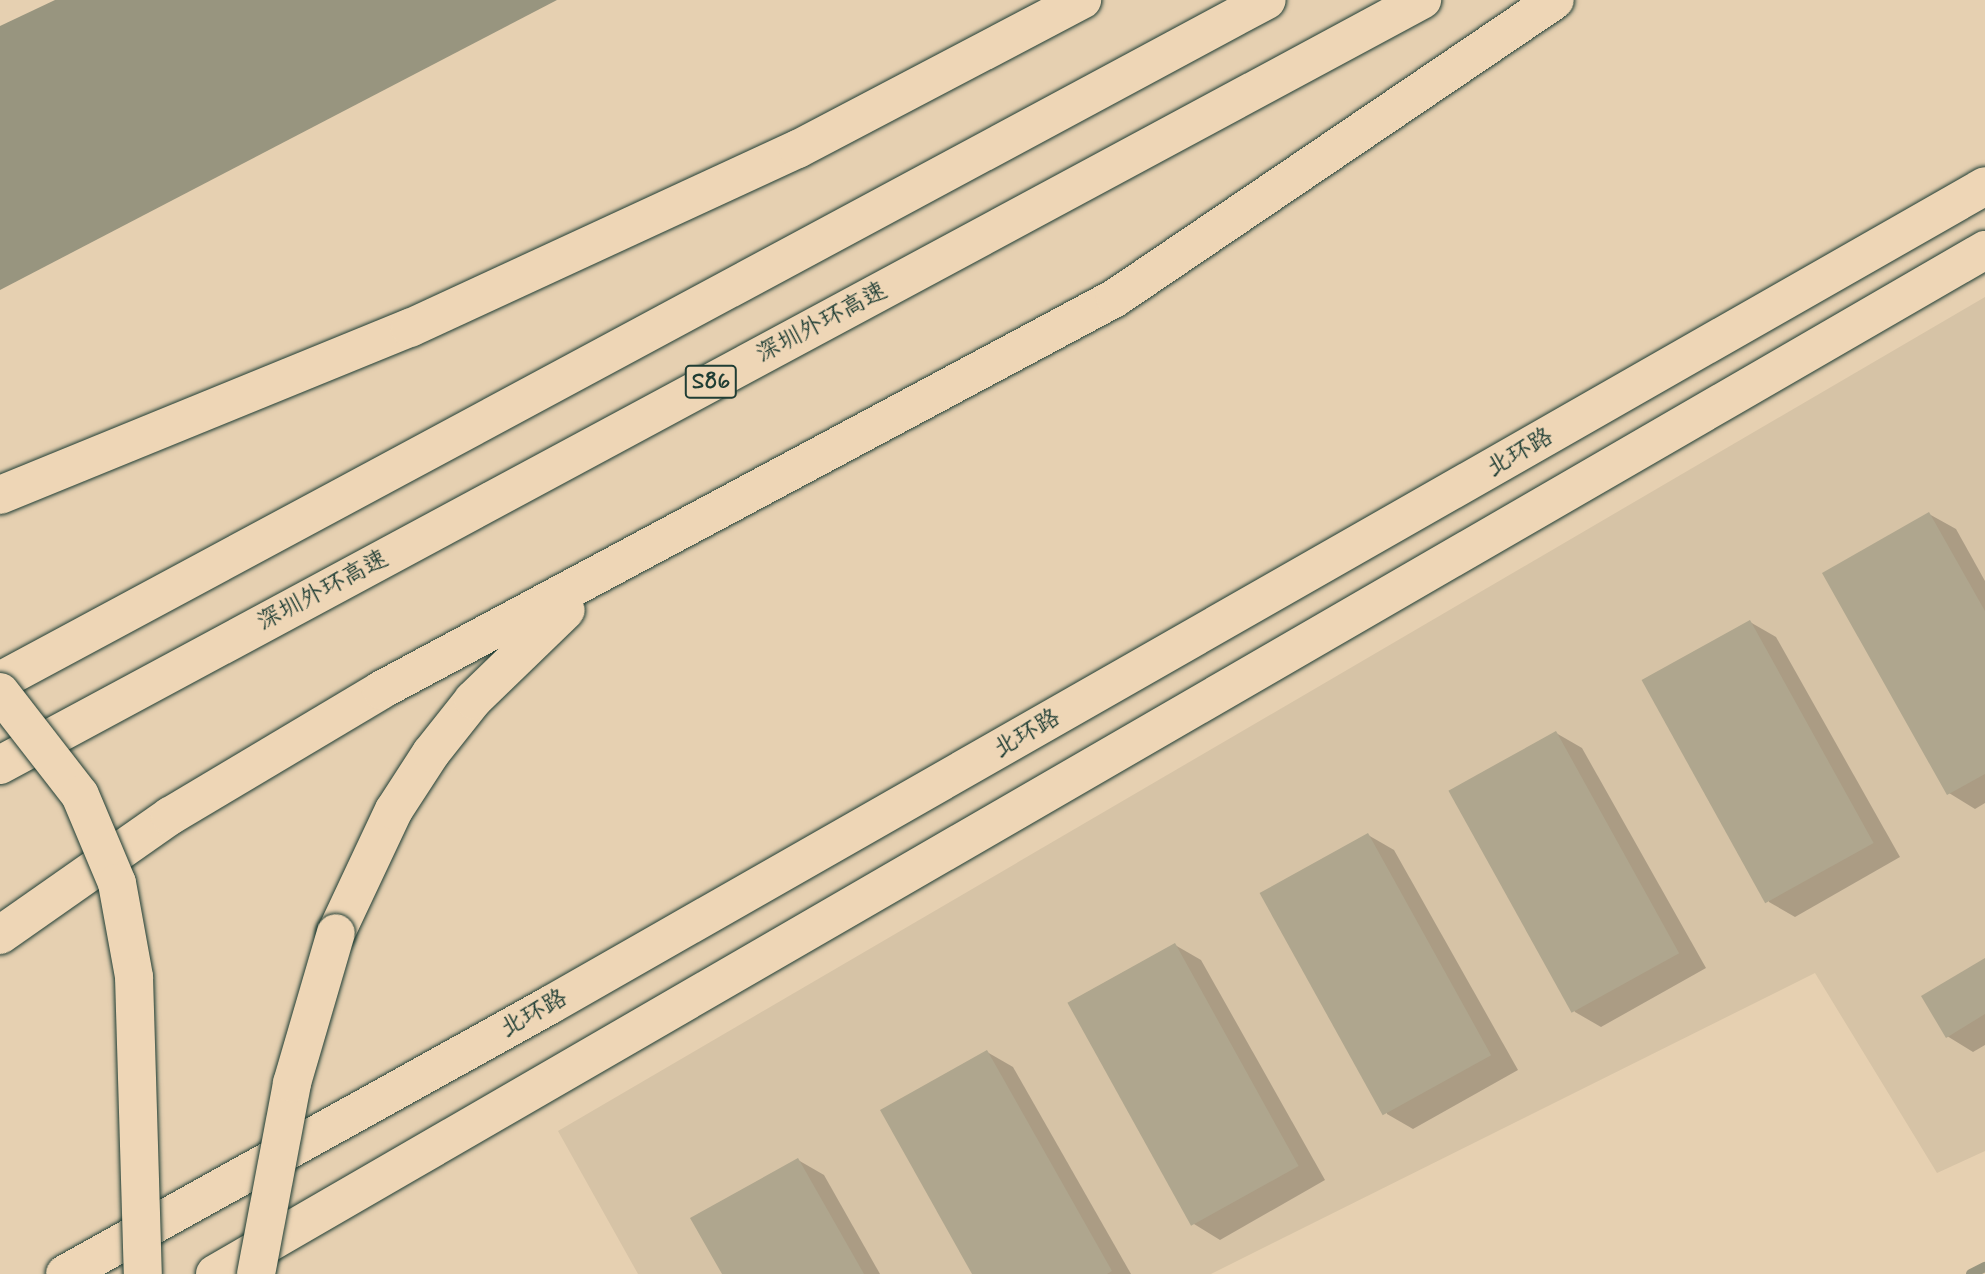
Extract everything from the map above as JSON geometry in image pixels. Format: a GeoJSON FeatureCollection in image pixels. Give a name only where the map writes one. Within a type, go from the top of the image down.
{"type":"FeatureCollection","features":[{"type":"Feature","properties":{"kind":"main road"},"geometry":{"type":"LineString","coordinates":[[5,492],[410,328],[798,149],[1082,0]]}},
{"type":"Feature","properties":{"kind":"main road"},"geometry":{"type":"LineString","coordinates":[[0,681],[1267,0]]}},
{"type":"Feature","properties":{"kind":"main road","name":"深圳外环高速"},"geometry":{"type":"LineString","coordinates":[[0,765],[1422,0]]}},
{"type":"Feature","properties":{"kind":"main road"},"geometry":{"type":"LineString","coordinates":[[0,935],[275,751],[1115,298],[1555,0]]}},
{"type":"Feature","properties":{"kind":"main road","name":"北环路"},"geometry":{"type":"LineString","coordinates":[[65,1274],[550,1005],[1985,186]]}},
{"type":"Feature","properties":{"kind":"main road"},"geometry":{"type":"LineString","coordinates":[[215,1274],[1985,250]]}},
{"type":"Feature","properties":{"kind":"main road"},"geometry":{"type":"LineString","coordinates":[[256,1274],[275,1160],[312,1008],[336,933],[394,810],[439,742],[520,651],[625,566],[684,531]]}},
{"type":"Feature","properties":{"kind":"main road"},"geometry":{"type":"LineString","coordinates":[[0,692],[80,795],[117,883],[134,977],[143,1274]]}},
{"type":"Feature","properties":{"kind":"shaded area"},"geometry":{"type":"Polygon","coordinates":[[[55,0],[557,0],[0,290],[0,26],[55,0]]]}},
{"type":"Feature","properties":{"kind":"shaded area"},"geometry":{"type":"Polygon","coordinates":[[[1985,297],[1985,1151],[1937,1173],[1815,973],[1211,1274],[638,1274],[558,1131],[1985,297]]]}},
{"type":"Feature","properties":{"kind":"building"},"geometry":{"type":"Polygon","coordinates":[[[1929,512],[1985,611],[1985,774],[1947,795],[1822,573],[1929,512]]]}},
{"type":"Feature","properties":{"kind":"building"},"geometry":{"type":"Polygon","coordinates":[[[1750,620],[1874,843],[1765,903],[1642,680],[1750,620]]]}},
{"type":"Feature","properties":{"kind":"building"},"geometry":{"type":"Polygon","coordinates":[[[1556,731],[1679,953],[1572,1013],[1448,791],[1556,731]]]}},
{"type":"Feature","properties":{"kind":"building"},"geometry":{"type":"Polygon","coordinates":[[[1368,833],[1491,1055],[1383,1115],[1260,893],[1368,833]]]}},
{"type":"Feature","properties":{"kind":"building"},"geometry":{"type":"Polygon","coordinates":[[[1175,943],[1299,1166],[1191,1226],[1067,1003],[1175,943]]]}},
{"type":"Feature","properties":{"kind":"building"},"geometry":{"type":"Polygon","coordinates":[[[1985,958],[1985,1014],[1946,1038],[1921,996],[1985,958]]]}},
{"type":"Feature","properties":{"kind":"building"},"geometry":{"type":"Polygon","coordinates":[[[987,1050],[1112,1271],[1107,1274],[972,1274],[880,1110],[987,1050]]]}},
{"type":"Feature","properties":{"kind":"building"},"geometry":{"type":"Polygon","coordinates":[[[798,1158],[864,1274],[722,1274],[690,1218],[798,1158]]]}},
{"type":"Feature","properties":{"kind":"waterway"},"geometry":{"type":"LineString","coordinates":[[1971,1274],[1985,1267]]}}]}
